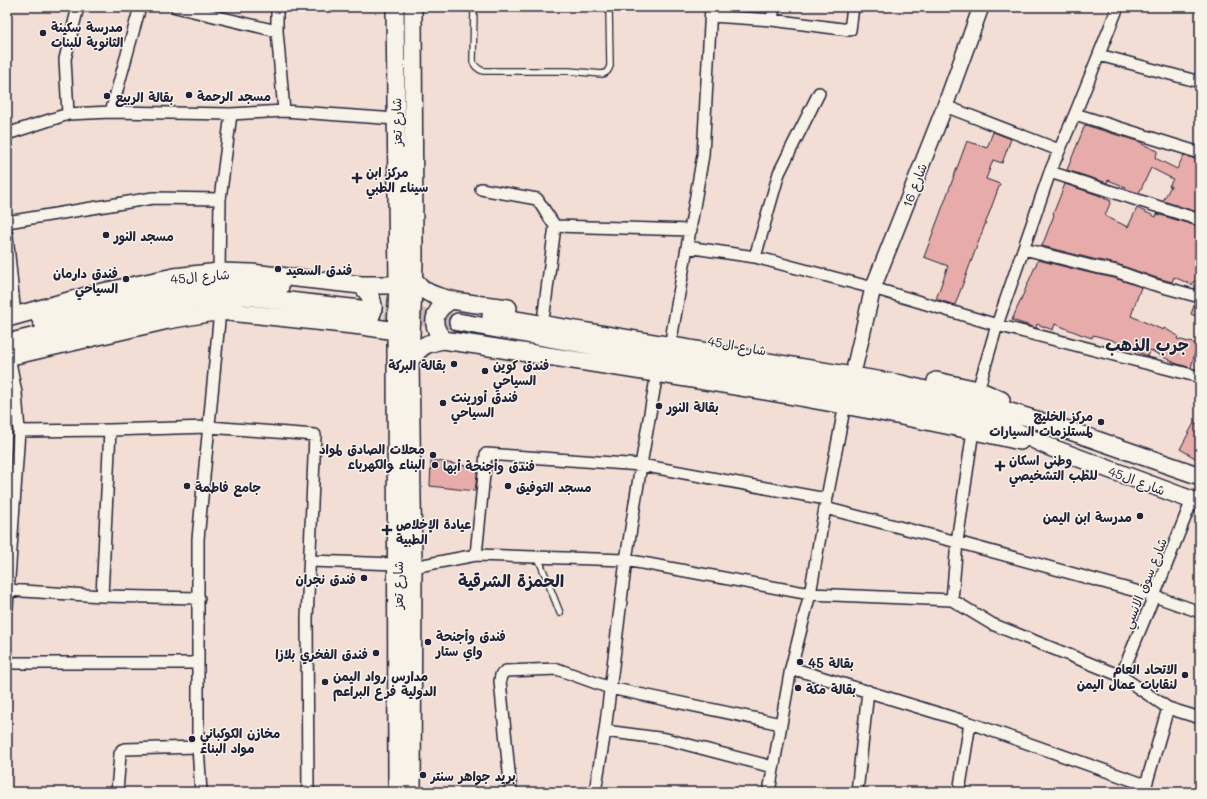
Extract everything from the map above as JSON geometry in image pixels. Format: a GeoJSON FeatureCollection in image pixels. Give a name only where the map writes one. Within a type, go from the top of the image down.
{"type":"FeatureCollection","features":[{"type":"Feature","properties":{"kind":"main road","name":"شارع تعز"},"geometry":{"type":"LineString","coordinates":[[395,7],[396,119],[410,360],[397,792]]}},
{"type":"Feature","properties":{"kind":"main road","name":"شارع تعز"},"geometry":{"type":"LineString","coordinates":[[412,792],[396,331],[406,282],[414,7]]}},
{"type":"Feature","properties":{"kind":"main road","name":"شارع ال45"},"geometry":{"type":"LineString","coordinates":[[10,321],[105,292],[174,277],[219,272],[251,273],[361,304],[396,331]]}},
{"type":"Feature","properties":{"kind":"main road","name":"شارع ال45"},"geometry":{"type":"LineString","coordinates":[[8,352],[168,320],[220,312],[361,304],[406,282],[435,296],[455,310],[900,400],[1000,424],[1052,448],[1196,502]]}},
{"type":"Feature","properties":{"kind":"main road","name":"شارع ال45"},"geometry":{"type":"LineString","coordinates":[[10,321],[203,284],[274,287],[361,304]]}},
{"type":"Feature","properties":{"kind":"main road","name":"شارع ال45"},"geometry":{"type":"LineString","coordinates":[[8,352],[194,298],[243,296],[361,304]]}},
{"type":"Feature","properties":{"kind":"main road"},"geometry":{"type":"LineString","coordinates":[[444,340],[438,334],[435,326],[435,318],[438,310],[444,304],[455,310]]}},
{"type":"Feature","properties":{"kind":"main road","name":"شارع ال45"},"geometry":{"type":"LineString","coordinates":[[455,310],[544,313],[855,365],[978,390],[1059,427]]}},
{"type":"Feature","properties":{"kind":"main road","name":"شارع ال45"},"geometry":{"type":"LineString","coordinates":[[455,310],[901,384],[988,405],[1059,427],[1200,476]]}},
{"type":"Feature","properties":{"kind":"main road","name":"شارع ال45"},"geometry":{"type":"LineString","coordinates":[[410,360],[420,348],[432,342],[444,340],[845,404],[1052,448]]}},
{"type":"Feature","properties":{"kind":"street"},"geometry":{"type":"LineString","coordinates":[[68,114],[65,59],[78,7]]}},
{"type":"Feature","properties":{"kind":"street"},"geometry":{"type":"LineString","coordinates":[[111,112],[140,7]]}},
{"type":"Feature","properties":{"kind":"street"},"geometry":{"type":"LineString","coordinates":[[176,7],[277,31]]}},
{"type":"Feature","properties":{"kind":"street"},"geometry":{"type":"LineString","coordinates":[[277,7],[277,31],[284,112]]}},
{"type":"Feature","properties":{"kind":"street"},"geometry":{"type":"LineString","coordinates":[[772,20],[774,7]]}},
{"type":"Feature","properties":{"kind":"street"},"geometry":{"type":"LineString","coordinates":[[672,334],[704,155],[711,12],[850,30],[853,7]]}},
{"type":"Feature","properties":{"kind":"street","name":"شارع 16"},"geometry":{"type":"LineString","coordinates":[[855,365],[873,288],[945,106],[981,7]]}},
{"type":"Feature","properties":{"kind":"street"},"geometry":{"type":"LineString","coordinates":[[978,390],[997,325],[1050,172],[1118,7]]}},
{"type":"Feature","properties":{"kind":"street"},"geometry":{"type":"LineString","coordinates":[[1099,55],[1200,82]]}},
{"type":"Feature","properties":{"kind":"street"},"geometry":{"type":"LineString","coordinates":[[755,257],[779,173],[819,93]]}},
{"type":"Feature","properties":{"kind":"street"},"geometry":{"type":"LineString","coordinates":[[945,106],[1059,150]]}},
{"type":"Feature","properties":{"kind":"street"},"geometry":{"type":"LineString","coordinates":[[7,134],[68,114],[111,112],[231,114],[284,112],[396,119]]}},
{"type":"Feature","properties":{"kind":"street"},"geometry":{"type":"LineString","coordinates":[[219,272],[220,198],[231,114]]}},
{"type":"Feature","properties":{"kind":"street"},"geometry":{"type":"LineString","coordinates":[[1075,114],[1200,153]]}},
{"type":"Feature","properties":{"kind":"street"},"geometry":{"type":"LineString","coordinates":[[1050,172],[1200,220]]}},
{"type":"Feature","properties":{"kind":"street"},"geometry":{"type":"LineString","coordinates":[[481,189],[537,199],[555,226],[544,313]]}},
{"type":"Feature","properties":{"kind":"street"},"geometry":{"type":"LineString","coordinates":[[7,222],[153,198],[220,198]]}},
{"type":"Feature","properties":{"kind":"street"},"geometry":{"type":"LineString","coordinates":[[555,226],[691,230]]}},
{"type":"Feature","properties":{"kind":"street"},"geometry":{"type":"LineString","coordinates":[[7,235],[10,321]]}},
{"type":"Feature","properties":{"kind":"street"},"geometry":{"type":"LineString","coordinates":[[687,247],[755,257],[873,288],[997,325],[1200,377]]}},
{"type":"Feature","properties":{"kind":"street"},"geometry":{"type":"LineString","coordinates":[[1024,249],[1116,271],[1152,284],[1200,297]]}},
{"type":"Feature","properties":{"kind":"street"},"geometry":{"type":"LineString","coordinates":[[201,792],[198,747],[198,539],[220,312]]}},
{"type":"Feature","properties":{"kind":"street"},"geometry":{"type":"LineString","coordinates":[[7,608],[11,507],[19,431],[16,393],[8,352]]}},
{"type":"Feature","properties":{"kind":"street"},"geometry":{"type":"LineString","coordinates":[[595,792],[605,731],[626,560],[657,373]]}},
{"type":"Feature","properties":{"kind":"street"},"geometry":{"type":"LineString","coordinates":[[768,792],[791,668],[810,594],[845,404]]}},
{"type":"Feature","properties":{"kind":"street"},"geometry":{"type":"LineString","coordinates":[[19,431],[209,427],[315,435],[307,619],[308,792]]}},
{"type":"Feature","properties":{"kind":"street"},"geometry":{"type":"LineString","coordinates":[[102,596],[110,430]]}},
{"type":"Feature","properties":{"kind":"street"},"geometry":{"type":"LineString","coordinates":[[952,600],[973,430]]}},
{"type":"Feature","properties":{"kind":"street"},"geometry":{"type":"LineString","coordinates":[[476,555],[486,454],[641,465],[826,503],[958,542],[1154,596],[1200,612]]}},
{"type":"Feature","properties":{"kind":"street","name":"شارع سوق الانسي"},"geometry":{"type":"LineString","coordinates":[[1121,676],[1154,596],[1196,502]]}},
{"type":"Feature","properties":{"kind":"street"},"geometry":{"type":"LineString","coordinates":[[310,561],[405,566],[476,555],[626,560],[810,594],[952,600],[992,624],[1121,676],[1168,708],[1200,718]]}},
{"type":"Feature","properties":{"kind":"street"},"geometry":{"type":"LineString","coordinates":[[8,590],[102,596],[199,598]]}},
{"type":"Feature","properties":{"kind":"street"},"geometry":{"type":"LineString","coordinates":[[7,663],[198,663]]}},
{"type":"Feature","properties":{"kind":"street"},"geometry":{"type":"LineString","coordinates":[[791,668],[970,723],[1145,789],[1168,708]]}},
{"type":"Feature","properties":{"kind":"street"},"geometry":{"type":"LineString","coordinates":[[511,792],[500,681],[501,674],[506,671],[557,669],[610,688],[781,724]]}},
{"type":"Feature","properties":{"kind":"street"},"geometry":{"type":"LineString","coordinates":[[857,792],[868,691]]}},
{"type":"Feature","properties":{"kind":"street"},"geometry":{"type":"LineString","coordinates":[[959,792],[970,723]]}},
{"type":"Feature","properties":{"kind":"street"},"geometry":{"type":"LineString","coordinates":[[605,731],[666,739],[773,767]]}},
{"type":"Feature","properties":{"kind":"street"},"geometry":{"type":"LineString","coordinates":[[117,792],[120,754],[122,750],[198,747]]}},
{"type":"Feature","properties":{"kind":"lane"},"geometry":{"type":"LineString","coordinates":[[474,7],[473,62],[474,66],[479,70],[568,71],[602,74],[606,73],[610,66],[609,7]]}},
{"type":"Feature","properties":{"kind":"lane"},"geometry":{"type":"LineString","coordinates":[[538,557],[560,614]]}},
{"type":"Feature","properties":{"kind":"building"},"geometry":{"type":"Polygon","coordinates":[[[1085,125],[1143,143],[1142,144],[1158,151],[1155,158],[1177,169],[1184,155],[1200,161],[1200,213],[1163,201],[1173,179],[1151,168],[1139,193],[1125,189],[1126,187],[1108,180],[1107,183],[1067,170],[1085,125]]]}},
{"type":"Feature","properties":{"kind":"building"},"geometry":{"type":"Polygon","coordinates":[[[993,132],[1011,139],[1002,163],[993,160],[986,179],[1000,184],[955,305],[936,299],[948,266],[924,257],[967,141],[987,148],[993,132]]]}},
{"type":"Feature","properties":{"kind":"building"},"geometry":{"type":"Polygon","coordinates":[[[1065,184],[1101,196],[1111,201],[1105,216],[1128,227],[1137,208],[1156,217],[1157,214],[1200,227],[1200,284],[1194,281],[1192,285],[1174,277],[1172,282],[1117,264],[1042,246],[1065,184]]]}},
{"type":"Feature","properties":{"kind":"building"},"geometry":{"type":"Polygon","coordinates":[[[1038,260],[1114,278],[1141,287],[1131,316],[1163,330],[1164,328],[1178,336],[1177,339],[1197,344],[1191,368],[1175,363],[1150,350],[1147,356],[1112,340],[1093,335],[1092,338],[1055,324],[1053,330],[1037,324],[1036,328],[1012,320],[1038,260]]]}},
{"type":"Feature","properties":{"kind":"building"},"geometry":{"type":"Polygon","coordinates":[[[1195,303],[1200,304],[1200,318],[1191,314],[1195,303]]]}},
{"type":"Feature","properties":{"kind":"building"},"geometry":{"type":"Polygon","coordinates":[[[1194,423],[1200,427],[1200,461],[1180,449],[1194,423]]]}},
{"type":"Feature","properties":{"kind":"building"},"geometry":{"type":"Polygon","coordinates":[[[431,460],[478,468],[475,491],[430,486],[431,460]]]}},
{"type":"Feature","properties":{"kind":"tunnel"},"geometry":{"type":"LineString","coordinates":[[362,297],[411,304]]}},
{"type":"Feature","properties":{"kind":"tunnel"},"geometry":{"type":"LineString","coordinates":[[360,309],[458,322]]}},
{"type":"Feature","properties":{"kind":"place","name":"مدرسة سكينة الثانوية للبنات"},"geometry":{"type":"Point","coordinates":[43,33]}},
{"type":"Feature","properties":{"kind":"place","name":"مسجد الرحمة"},"geometry":{"type":"Point","coordinates":[189,95]}},
{"type":"Feature","properties":{"kind":"place","name":"بقالة الربيع"},"geometry":{"type":"Point","coordinates":[107,96]}},
{"type":"Feature","properties":{"kind":"place","name":"مركز ابن سيناء الطبي"},"geometry":{"type":"Point","coordinates":[357,178]}},
{"type":"Feature","properties":{"kind":"place","name":"مسجد النور"},"geometry":{"type":"Point","coordinates":[106,235]}},
{"type":"Feature","properties":{"kind":"place","name":"فندق السعيد"},"geometry":{"type":"Point","coordinates":[278,269]}},
{"type":"Feature","properties":{"kind":"place","name":"فندق دارمان السياحي"},"geometry":{"type":"Point","coordinates":[126,279]}},
{"type":"Feature","properties":{"kind":"place","name":"بقالة البركة"},"geometry":{"type":"Point","coordinates":[454,364]}},
{"type":"Feature","properties":{"kind":"place","name":"فندق كوين السياحي"},"geometry":{"type":"Point","coordinates":[485,371]}},
{"type":"Feature","properties":{"kind":"place","name":"فندق أورينت السياحي"},"geometry":{"type":"Point","coordinates":[443,403]}},
{"type":"Feature","properties":{"kind":"place","name":"بقالة النور"},"geometry":{"type":"Point","coordinates":[659,406]}},
{"type":"Feature","properties":{"kind":"place","name":"مركز الخليج لمستلزمات السيارات"},"geometry":{"type":"Point","coordinates":[1101,422]}},
{"type":"Feature","properties":{"kind":"place","name":"محلات الصادق لمواد البناء والكهرباء"},"geometry":{"type":"Point","coordinates":[433,455]}},
{"type":"Feature","properties":{"kind":"place","name":"فندق وأجنحة أبها"},"geometry":{"type":"Point","coordinates":[435,465]}},
{"type":"Feature","properties":{"kind":"place","name":"وطني اسكان للطب التشخيصي"},"geometry":{"type":"Point","coordinates":[1000,466]}},
{"type":"Feature","properties":{"kind":"place","name":"جامع فاطمة"},"geometry":{"type":"Point","coordinates":[187,486]}},
{"type":"Feature","properties":{"kind":"place","name":"مسجد التوفيق"},"geometry":{"type":"Point","coordinates":[508,486]}},
{"type":"Feature","properties":{"kind":"place","name":"مدرسة ابن اليمن"},"geometry":{"type":"Point","coordinates":[1140,516]}},
{"type":"Feature","properties":{"kind":"place","name":"عيادة الإخلاص الطبية"},"geometry":{"type":"Point","coordinates":[387,530]}},
{"type":"Feature","properties":{"kind":"place","name":"فندق نجران"},"geometry":{"type":"Point","coordinates":[364,578]}},
{"type":"Feature","properties":{"kind":"place","name":"فندق وأجنحة واي ستار"},"geometry":{"type":"Point","coordinates":[428,642]}},
{"type":"Feature","properties":{"kind":"place","name":"فندق الفخري بلازا"},"geometry":{"type":"Point","coordinates":[376,653]}},
{"type":"Feature","properties":{"kind":"place","name":"بقالة 45"},"geometry":{"type":"Point","coordinates":[800,662]}},
{"type":"Feature","properties":{"kind":"place","name":"الاتحاد العام لنقابات عمال اليمن"},"geometry":{"type":"Point","coordinates":[1185,675]}},
{"type":"Feature","properties":{"kind":"place","name":"مدارس رواد اليمن الدولية فرع البراعم"},"geometry":{"type":"Point","coordinates":[325,682]}},
{"type":"Feature","properties":{"kind":"place","name":"بقالة مكة"},"geometry":{"type":"Point","coordinates":[798,688]}},
{"type":"Feature","properties":{"kind":"place","name":"مخازن الكوكباني مواد البناء"},"geometry":{"type":"Point","coordinates":[192,739]}},
{"type":"Feature","properties":{"kind":"place","name":"بريد جواهر سنتر"},"geometry":{"type":"Point","coordinates":[423,775]}},
{"type":"Feature","properties":{"kind":"district","name":"جرب الذهب"},"geometry":{"type":"Point","coordinates":[1147,344]}},
{"type":"Feature","properties":{"kind":"district","name":"الحمزة الشرقية"},"geometry":{"type":"Point","coordinates":[511,580]}}]}
